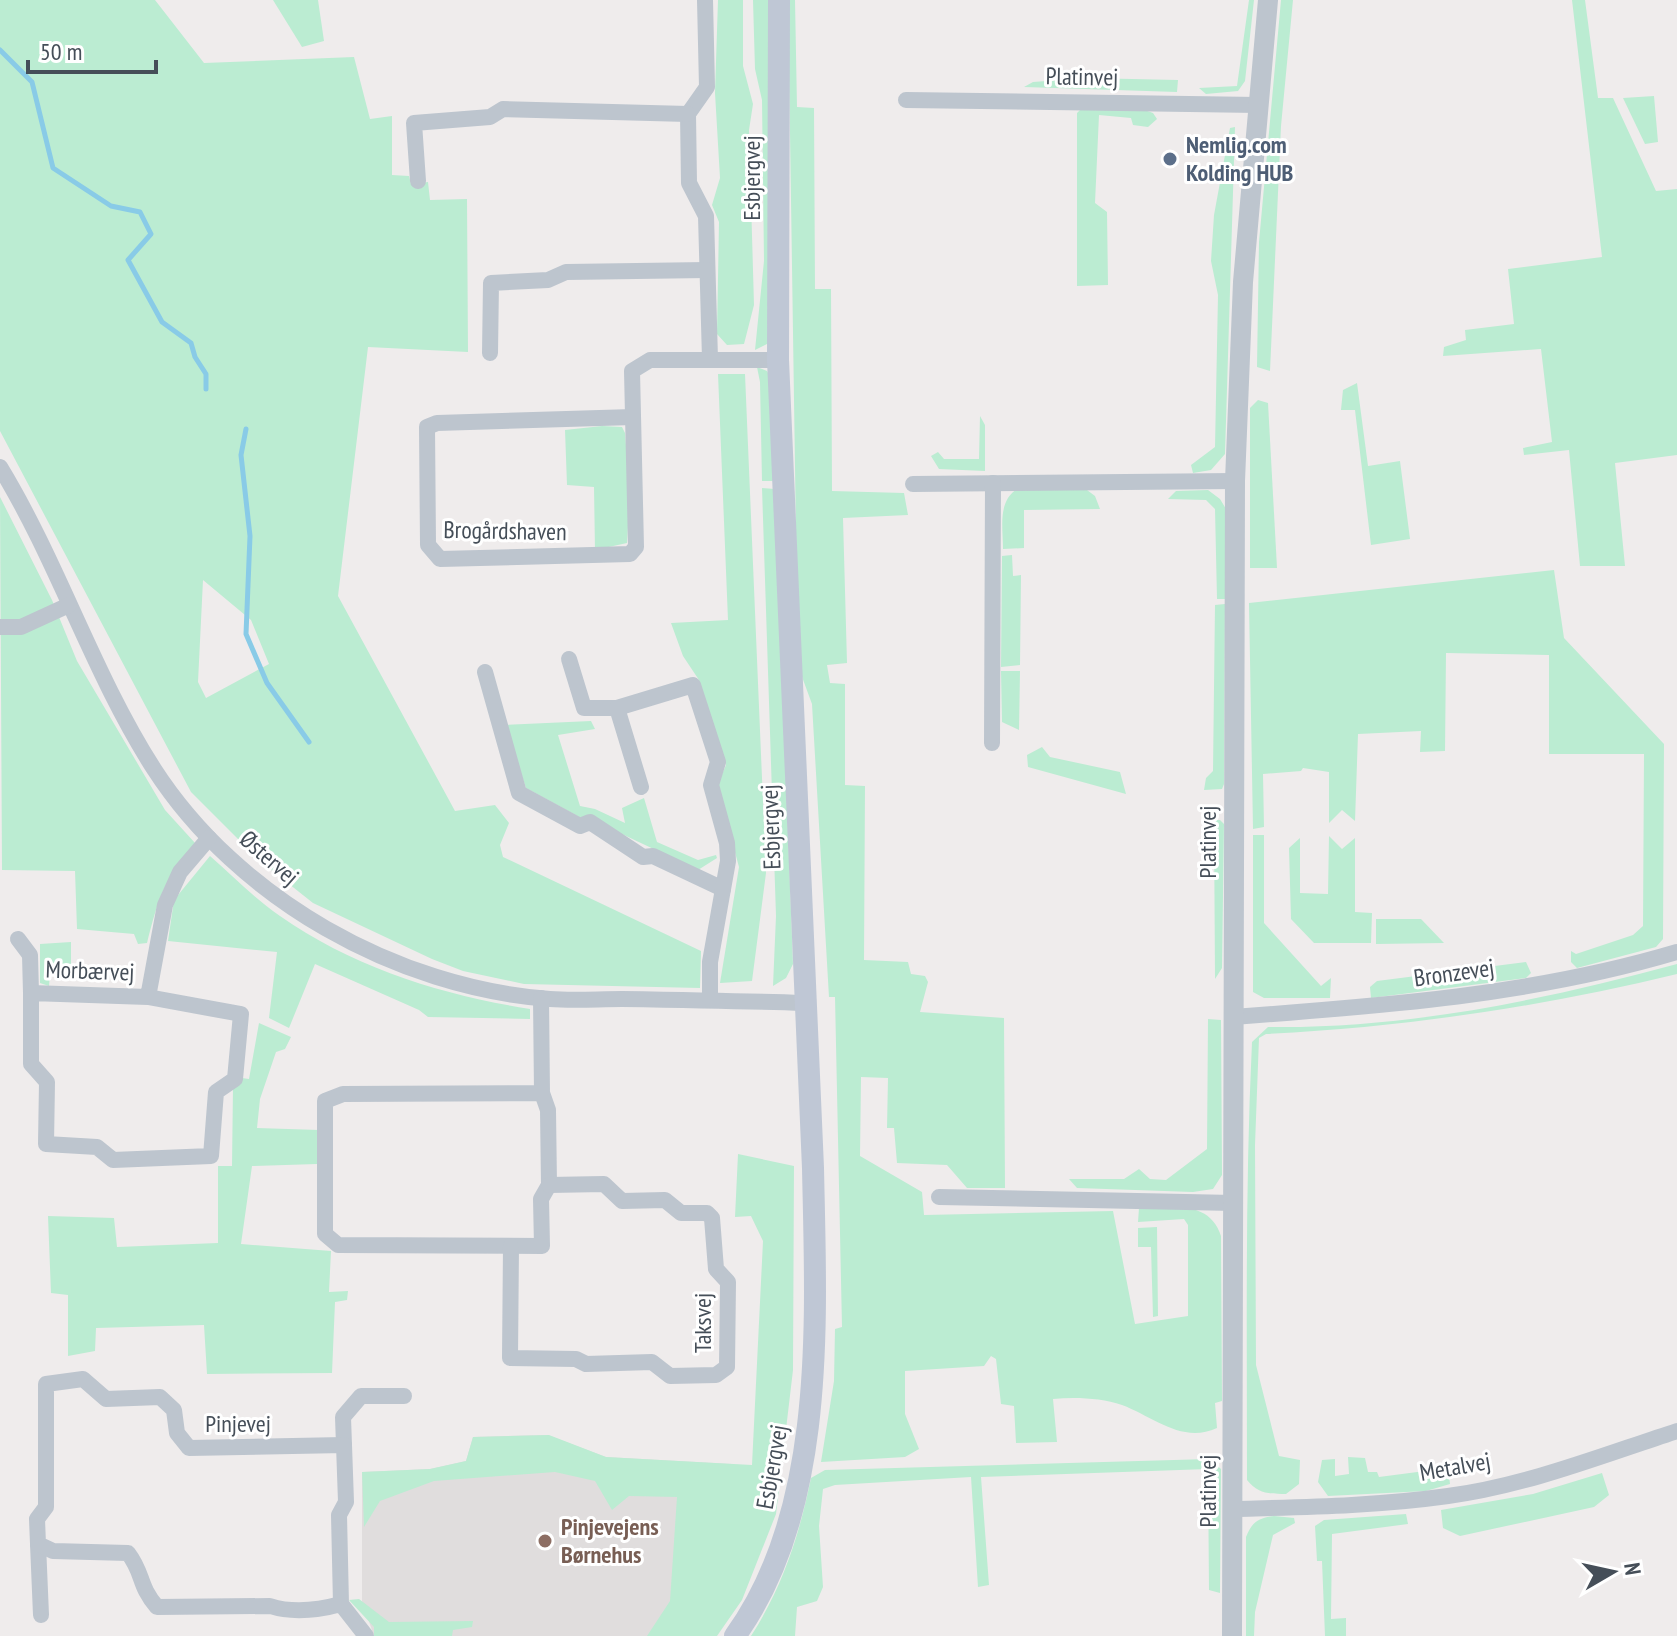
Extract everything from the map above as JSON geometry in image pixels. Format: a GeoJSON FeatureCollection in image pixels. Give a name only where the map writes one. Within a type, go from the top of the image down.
{"type":"FeatureCollection","features":[{"type":"Feature","properties":{"kind":"main road","name":"Esbjergvej"},"geometry":{"type":"LineString","coordinates":[[735,1636],[768,1583],[787,1532],[810,1400],[814,1201],[778,360],[779,0]]}},
{"type":"Feature","properties":{"kind":"street"},"geometry":{"type":"LineString","coordinates":[[705,0],[707,87],[688,114],[689,183],[706,216],[710,359]]}},
{"type":"Feature","properties":{"kind":"street","name":"Platinvej"},"geometry":{"type":"LineString","coordinates":[[1232,1636],[1235,481],[1243,282],[1268,0]]}},
{"type":"Feature","properties":{"kind":"street","name":"Platinvej"},"geometry":{"type":"LineString","coordinates":[[906,100],[1258,105]]}},
{"type":"Feature","properties":{"kind":"street"},"geometry":{"type":"LineString","coordinates":[[418,181],[414,123],[490,117],[503,109],[688,114]]}},
{"type":"Feature","properties":{"kind":"street"},"geometry":{"type":"LineString","coordinates":[[490,353],[491,283],[548,280],[566,272],[707,270]]}},
{"type":"Feature","properties":{"kind":"street","name":"Brogårdshaven"},"geometry":{"type":"LineString","coordinates":[[633,417],[437,423],[427,427],[428,545],[433,555],[440,559],[630,554],[636,547],[632,371],[650,360],[778,360]]}},
{"type":"Feature","properties":{"kind":"street","name":"Østervej"},"geometry":{"type":"LineString","coordinates":[[0,467],[153,768],[191,820],[284,904],[362,949],[477,988],[541,998],[804,1003]]}},
{"type":"Feature","properties":{"kind":"street"},"geometry":{"type":"LineString","coordinates":[[913,484],[1235,481]]}},
{"type":"Feature","properties":{"kind":"street"},"geometry":{"type":"LineString","coordinates":[[992,743],[993,483]]}},
{"type":"Feature","properties":{"kind":"street"},"geometry":{"type":"LineString","coordinates":[[0,627],[21,627],[69,605]]}},
{"type":"Feature","properties":{"kind":"street"},"geometry":{"type":"LineString","coordinates":[[569,659],[584,708],[617,708],[693,685],[718,762],[711,785],[727,843],[723,889],[710,962],[710,1000]]}},
{"type":"Feature","properties":{"kind":"street"},"geometry":{"type":"LineString","coordinates":[[485,672],[519,793],[580,826],[590,822],[643,857],[653,856],[723,889]]}},
{"type":"Feature","properties":{"kind":"street"},"geometry":{"type":"LineString","coordinates":[[617,708],[641,787]]}},
{"type":"Feature","properties":{"kind":"street","name":"Morbærvej"},"geometry":{"type":"LineString","coordinates":[[148,997],[165,905],[180,872],[209,838]]}},
{"type":"Feature","properties":{"kind":"street","name":"Morbærvej"},"geometry":{"type":"LineString","coordinates":[[18,939],[30,955],[31,1064],[47,1082],[46,1144],[97,1147],[113,1160],[211,1156],[216,1092],[235,1079],[241,1014],[148,997],[31,993]]}},
{"type":"Feature","properties":{"kind":"street","name":"Bronzevej"},"geometry":{"type":"LineString","coordinates":[[1233,1017],[1395,1005],[1502,991],[1614,971],[1677,952]]}},
{"type":"Feature","properties":{"kind":"street"},"geometry":{"type":"LineString","coordinates":[[541,998],[542,1093],[548,1110],[549,1185],[541,1199],[542,1246],[338,1245],[325,1234],[325,1101],[343,1094],[542,1093]]}},
{"type":"Feature","properties":{"kind":"street","name":"Taksvej"},"geometry":{"type":"LineString","coordinates":[[511,1246],[510,1358],[576,1359],[586,1364],[652,1362],[670,1376],[716,1375],[727,1367],[728,1282],[716,1269],[712,1218],[707,1213],[681,1213],[665,1200],[622,1201],[604,1184],[549,1185]]}},
{"type":"Feature","properties":{"kind":"street"},"geometry":{"type":"LineString","coordinates":[[939,1197],[1234,1203]]}},
{"type":"Feature","properties":{"kind":"street","name":"Pinjevej"},"geometry":{"type":"LineString","coordinates":[[41,1615],[37,1519],[46,1507],[46,1384],[83,1379],[106,1399],[160,1397],[174,1410],[177,1433],[189,1448],[344,1445]]}},
{"type":"Feature","properties":{"kind":"street"},"geometry":{"type":"LineString","coordinates":[[366,1636],[341,1604],[339,1515],[346,1502],[343,1417],[361,1396],[404,1396]]}},
{"type":"Feature","properties":{"kind":"street","name":"Metalvej"},"geometry":{"type":"LineString","coordinates":[[1234,1509],[1347,1505],[1450,1496],[1562,1469],[1677,1431]]}},
{"type":"Feature","properties":{"kind":"street"},"geometry":{"type":"LineString","coordinates":[[38,1544],[53,1551],[128,1553],[140,1569],[140,1586],[157,1607],[270,1606],[295,1609],[341,1604]]}},
{"type":"Feature","properties":{"kind":"shaded area","name":"Pinjevejens Børnehus"},"geometry":{"type":"Polygon","coordinates":[[[547,1435],[606,1457],[732,1464],[687,1636],[374,1636],[362,1601],[362,1472],[430,1469],[466,1461],[473,1437],[547,1435]]]}},
{"type":"Feature","properties":{"kind":"green space"},"geometry":{"type":"Polygon","coordinates":[[[0,0],[155,0],[204,63],[354,57],[370,119],[392,116],[392,175],[409,176],[411,184],[428,182],[430,200],[467,199],[468,352],[368,347],[338,596],[455,811],[495,805],[509,823],[500,845],[503,857],[701,951],[700,988],[524,984],[463,971],[313,903],[260,861],[191,792],[0,431],[0,0]],[[203,580],[198,682],[206,698],[269,664],[251,620],[203,580]]]}},
{"type":"Feature","properties":{"kind":"green space"},"geometry":{"type":"Polygon","coordinates":[[[273,0],[318,0],[324,41],[302,47],[273,0]]]}},
{"type":"Feature","properties":{"kind":"green space"},"geometry":{"type":"Polygon","coordinates":[[[718,0],[743,0],[743,66],[753,104],[749,130],[754,305],[744,344],[727,345],[717,334],[719,222],[712,205],[720,178],[715,93],[718,0]]]}},
{"type":"Feature","properties":{"kind":"green space"},"geometry":{"type":"Polygon","coordinates":[[[753,0],[771,0],[773,341],[755,350],[764,261],[762,100],[755,69],[753,0]]]}},
{"type":"Feature","properties":{"kind":"green space"},"geometry":{"type":"Polygon","coordinates":[[[788,0],[795,0],[797,107],[814,108],[815,289],[831,289],[832,491],[904,493],[908,515],[843,518],[847,663],[827,665],[830,683],[845,684],[845,785],[865,786],[864,960],[908,962],[911,974],[925,976],[928,982],[920,1012],[1004,1018],[1005,1188],[967,1188],[947,1165],[897,1163],[894,1128],[887,1128],[888,1078],[861,1077],[860,1156],[922,1192],[924,1215],[1113,1211],[1135,1324],[1188,1316],[1188,1225],[1184,1219],[1138,1222],[1139,1208],[1188,1208],[1208,1216],[1221,1236],[1222,1401],[1215,1403],[1217,1428],[1204,1432],[1180,1431],[1114,1403],[1062,1398],[1053,1399],[1057,1442],[1016,1443],[1014,1406],[1001,1404],[996,1359],[991,1356],[984,1366],[905,1371],[905,1414],[919,1449],[905,1457],[821,1462],[834,1381],[835,1329],[842,1327],[835,997],[829,997],[812,704],[798,666],[788,0]]]}},
{"type":"Feature","properties":{"kind":"green space"},"geometry":{"type":"Polygon","coordinates":[[[1249,0],[1254,0],[1245,81],[1238,91],[1206,94],[1199,88],[1237,86],[1249,0]]]}},
{"type":"Feature","properties":{"kind":"green space"},"geometry":{"type":"Polygon","coordinates":[[[1281,0],[1293,0],[1281,126],[1270,371],[1257,367],[1259,242],[1281,0]]]}},
{"type":"Feature","properties":{"kind":"green space"},"geometry":{"type":"Polygon","coordinates":[[[1572,0],[1585,0],[1598,98],[1613,98],[1656,191],[1677,189],[1677,455],[1615,463],[1625,566],[1580,566],[1569,450],[1524,455],[1523,448],[1552,442],[1541,349],[1443,356],[1444,347],[1466,340],[1465,330],[1514,324],[1508,269],[1602,257],[1572,0]]]}},
{"type":"Feature","properties":{"kind":"green space"},"geometry":{"type":"Polygon","coordinates":[[[1086,78],[1178,80],[1177,92],[1024,87],[1033,82],[1086,78]]]}},
{"type":"Feature","properties":{"kind":"green space"},"geometry":{"type":"Polygon","coordinates":[[[1654,96],[1658,142],[1645,144],[1623,98],[1654,96]]]}},
{"type":"Feature","properties":{"kind":"green space"},"geometry":{"type":"Polygon","coordinates":[[[1083,107],[1139,108],[1153,113],[1157,119],[1148,127],[1133,125],[1131,118],[1099,115],[1095,203],[1107,212],[1108,285],[1077,286],[1077,113],[1083,107]]]}},
{"type":"Feature","properties":{"kind":"green space"},"geometry":{"type":"Polygon","coordinates":[[[1235,127],[1225,454],[1211,470],[1193,473],[1191,465],[1215,447],[1218,295],[1211,261],[1214,215],[1230,128],[1235,127]]]}},
{"type":"Feature","properties":{"kind":"green space"},"geometry":{"type":"Polygon","coordinates":[[[757,367],[767,371],[772,380],[775,481],[762,481],[757,367]]]}},
{"type":"Feature","properties":{"kind":"green space"},"geometry":{"type":"Polygon","coordinates":[[[718,374],[745,374],[766,873],[752,981],[720,983],[739,867],[717,786],[726,765],[699,680],[683,656],[671,623],[728,620],[718,374]]]}},
{"type":"Feature","properties":{"kind":"green space"},"geometry":{"type":"Polygon","coordinates":[[[1357,383],[1368,466],[1400,461],[1410,539],[1371,545],[1355,410],[1341,410],[1343,390],[1357,383]]]}},
{"type":"Feature","properties":{"kind":"green space"},"geometry":{"type":"Polygon","coordinates":[[[1258,400],[1268,403],[1277,568],[1250,568],[1250,408],[1258,400]]]}},
{"type":"Feature","properties":{"kind":"green space"},"geometry":{"type":"Polygon","coordinates":[[[980,416],[985,425],[985,471],[939,469],[931,456],[938,452],[944,459],[979,459],[980,416]]]}},
{"type":"Feature","properties":{"kind":"green space"},"geometry":{"type":"Polygon","coordinates":[[[622,427],[625,433],[630,494],[627,543],[595,550],[594,487],[567,485],[565,430],[622,427]]]}},
{"type":"Feature","properties":{"kind":"green space"},"geometry":{"type":"Polygon","coordinates":[[[762,488],[775,489],[793,964],[786,978],[773,986],[776,916],[762,488]]]}},
{"type":"Feature","properties":{"kind":"green space"},"geometry":{"type":"Polygon","coordinates":[[[1019,488],[1087,490],[1095,496],[1100,509],[1024,510],[1024,548],[1003,549],[1004,507],[1019,488]]]}},
{"type":"Feature","properties":{"kind":"green space"},"geometry":{"type":"Polygon","coordinates":[[[1208,490],[1220,499],[1226,509],[1226,599],[1217,599],[1215,509],[1206,500],[1168,499],[1176,491],[1208,490]]]}},
{"type":"Feature","properties":{"kind":"green space"},"geometry":{"type":"Polygon","coordinates":[[[0,497],[52,600],[77,661],[165,810],[195,843],[164,889],[147,943],[138,944],[134,934],[77,929],[75,871],[2,870],[0,497]]]}},
{"type":"Feature","properties":{"kind":"green space"},"geometry":{"type":"Polygon","coordinates":[[[1012,555],[1013,576],[1021,575],[1020,665],[1001,667],[1002,556],[1012,555]]]}},
{"type":"Feature","properties":{"kind":"green space"},"geometry":{"type":"Polygon","coordinates":[[[1554,570],[1564,638],[1664,744],[1663,939],[1656,947],[1577,968],[1571,962],[1571,951],[1576,954],[1633,935],[1643,926],[1644,754],[1549,754],[1549,655],[1446,653],[1445,751],[1420,752],[1421,731],[1358,734],[1355,821],[1342,810],[1329,823],[1329,772],[1303,768],[1301,771],[1263,774],[1264,827],[1253,829],[1249,603],[1554,570]]]}},
{"type":"Feature","properties":{"kind":"green space"},"geometry":{"type":"Polygon","coordinates":[[[1225,604],[1224,784],[1222,789],[1204,790],[1206,778],[1213,771],[1215,605],[1225,604]]]}},
{"type":"Feature","properties":{"kind":"green space"},"geometry":{"type":"Polygon","coordinates":[[[1001,671],[1020,671],[1019,730],[1002,722],[1001,671]]]}},
{"type":"Feature","properties":{"kind":"green space"},"geometry":{"type":"Polygon","coordinates":[[[591,721],[595,729],[558,735],[580,806],[595,809],[625,823],[622,808],[644,798],[657,842],[698,860],[716,855],[717,858],[698,870],[588,818],[583,819],[526,788],[505,725],[591,721]]]}},
{"type":"Feature","properties":{"kind":"green space"},"geometry":{"type":"Polygon","coordinates":[[[1042,747],[1050,757],[1120,772],[1126,794],[1028,767],[1027,755],[1042,747]]]}},
{"type":"Feature","properties":{"kind":"green space"},"geometry":{"type":"Polygon","coordinates":[[[1214,820],[1224,824],[1222,968],[1215,979],[1214,820]]]}},
{"type":"Feature","properties":{"kind":"green space"},"geometry":{"type":"Polygon","coordinates":[[[1253,835],[1264,835],[1264,923],[1321,986],[1331,978],[1330,998],[1264,998],[1253,992],[1253,835]]]}},
{"type":"Feature","properties":{"kind":"green space"},"geometry":{"type":"Polygon","coordinates":[[[1329,836],[1342,849],[1355,838],[1355,912],[1372,913],[1371,943],[1314,943],[1291,919],[1289,848],[1300,838],[1300,893],[1328,894],[1329,836]]]}},
{"type":"Feature","properties":{"kind":"green space"},"geometry":{"type":"Polygon","coordinates":[[[210,856],[271,909],[338,950],[368,965],[432,987],[530,1009],[530,1019],[428,1017],[419,1010],[315,964],[289,1028],[269,1018],[277,952],[168,941],[174,900],[210,856]]]}},
{"type":"Feature","properties":{"kind":"green space"},"geometry":{"type":"Polygon","coordinates":[[[1376,919],[1421,919],[1444,943],[1376,944],[1376,919]]]}},
{"type":"Feature","properties":{"kind":"green space"},"geometry":{"type":"Polygon","coordinates":[[[71,942],[71,969],[50,973],[49,986],[40,983],[40,944],[71,942]]]}},
{"type":"Feature","properties":{"kind":"green space"},"geometry":{"type":"Polygon","coordinates":[[[1526,962],[1531,973],[1526,978],[1371,998],[1370,987],[1377,981],[1526,962]]]}},
{"type":"Feature","properties":{"kind":"green space"},"geometry":{"type":"Polygon","coordinates":[[[1677,964],[1677,974],[1524,1006],[1422,1021],[1266,1034],[1259,1038],[1255,1145],[1256,1365],[1279,1456],[1300,1460],[1299,1484],[1286,1494],[1265,1492],[1251,1485],[1247,1480],[1247,1316],[1252,1042],[1268,1027],[1371,1023],[1474,1010],[1677,964]]]}},
{"type":"Feature","properties":{"kind":"green space"},"geometry":{"type":"Polygon","coordinates":[[[1208,1019],[1221,1020],[1222,1175],[1213,1189],[1193,1192],[1077,1188],[1069,1179],[1124,1179],[1139,1169],[1150,1179],[1166,1180],[1207,1149],[1208,1019]]]}},
{"type":"Feature","properties":{"kind":"green space"},"geometry":{"type":"Polygon","coordinates":[[[259,1023],[291,1037],[285,1049],[276,1052],[260,1099],[257,1128],[319,1130],[317,1164],[252,1166],[241,1244],[331,1251],[329,1292],[348,1291],[347,1300],[335,1302],[332,1373],[207,1374],[204,1325],[96,1328],[95,1351],[68,1356],[68,1295],[51,1293],[48,1216],[114,1218],[117,1247],[218,1243],[218,1166],[232,1166],[233,1087],[242,1078],[249,1079],[259,1023]]]}},
{"type":"Feature","properties":{"kind":"green space"},"geometry":{"type":"Polygon","coordinates":[[[738,1154],[794,1166],[793,1370],[776,1514],[742,1600],[717,1636],[647,1636],[670,1601],[677,1497],[629,1496],[612,1510],[595,1481],[555,1472],[434,1481],[380,1501],[364,1527],[362,1472],[430,1469],[466,1461],[473,1437],[549,1435],[606,1457],[752,1465],[763,1241],[751,1216],[735,1217],[738,1154]]]}},
{"type":"Feature","properties":{"kind":"green space"},"geometry":{"type":"Polygon","coordinates":[[[1157,1227],[1158,1316],[1153,1317],[1151,1247],[1138,1247],[1138,1228],[1157,1227]]]}},
{"type":"Feature","properties":{"kind":"green space"},"geometry":{"type":"Polygon","coordinates":[[[1348,1457],[1365,1458],[1368,1472],[1377,1472],[1379,1477],[1448,1468],[1450,1484],[1426,1491],[1328,1496],[1318,1482],[1322,1460],[1335,1459],[1335,1476],[1349,1474],[1348,1457]]]}},
{"type":"Feature","properties":{"kind":"green space"},"geometry":{"type":"Polygon","coordinates":[[[1209,1459],[1221,1469],[1220,1593],[1209,1590],[1208,1469],[981,1477],[989,1585],[978,1587],[971,1477],[835,1485],[823,1489],[819,1526],[823,1587],[817,1601],[797,1607],[795,1636],[751,1636],[788,1560],[811,1478],[825,1470],[1209,1459]]]}},
{"type":"Feature","properties":{"kind":"green space"},"geometry":{"type":"Polygon","coordinates":[[[1602,1473],[1609,1495],[1594,1507],[1460,1536],[1443,1528],[1441,1510],[1533,1494],[1602,1473]]]}},
{"type":"Feature","properties":{"kind":"green space"},"geometry":{"type":"Polygon","coordinates":[[[1406,1514],[1408,1524],[1332,1534],[1331,1619],[1346,1618],[1346,1636],[1325,1636],[1322,1561],[1317,1561],[1315,1526],[1324,1520],[1406,1514]]]}},
{"type":"Feature","properties":{"kind":"green space"},"geometry":{"type":"Polygon","coordinates":[[[1274,1516],[1294,1518],[1295,1523],[1273,1535],[1255,1612],[1254,1636],[1246,1636],[1246,1537],[1256,1522],[1274,1516]]]}},
{"type":"Feature","properties":{"kind":"green space"},"geometry":{"type":"Polygon","coordinates":[[[359,1599],[389,1622],[473,1621],[472,1627],[453,1630],[452,1636],[374,1636],[374,1627],[349,1600],[359,1599]]]}},
{"type":"Feature","properties":{"kind":"waterway"},"geometry":{"type":"LineString","coordinates":[[0,50],[32,82],[53,168],[111,206],[140,212],[151,234],[128,260],[162,322],[191,343],[195,357],[206,374],[206,389]]}},
{"type":"Feature","properties":{"kind":"waterway"},"geometry":{"type":"LineString","coordinates":[[246,429],[241,455],[250,536],[246,634],[267,683],[309,742]]}},
{"type":"Feature","properties":{"kind":"place","name":"Nemlig.com Kolding HUB"},"geometry":{"type":"Point","coordinates":[1170,159]}},
{"type":"Feature","properties":{"kind":"place","name":"Pinjevejens Børnehus"},"geometry":{"type":"Point","coordinates":[545,1541]}}]}
